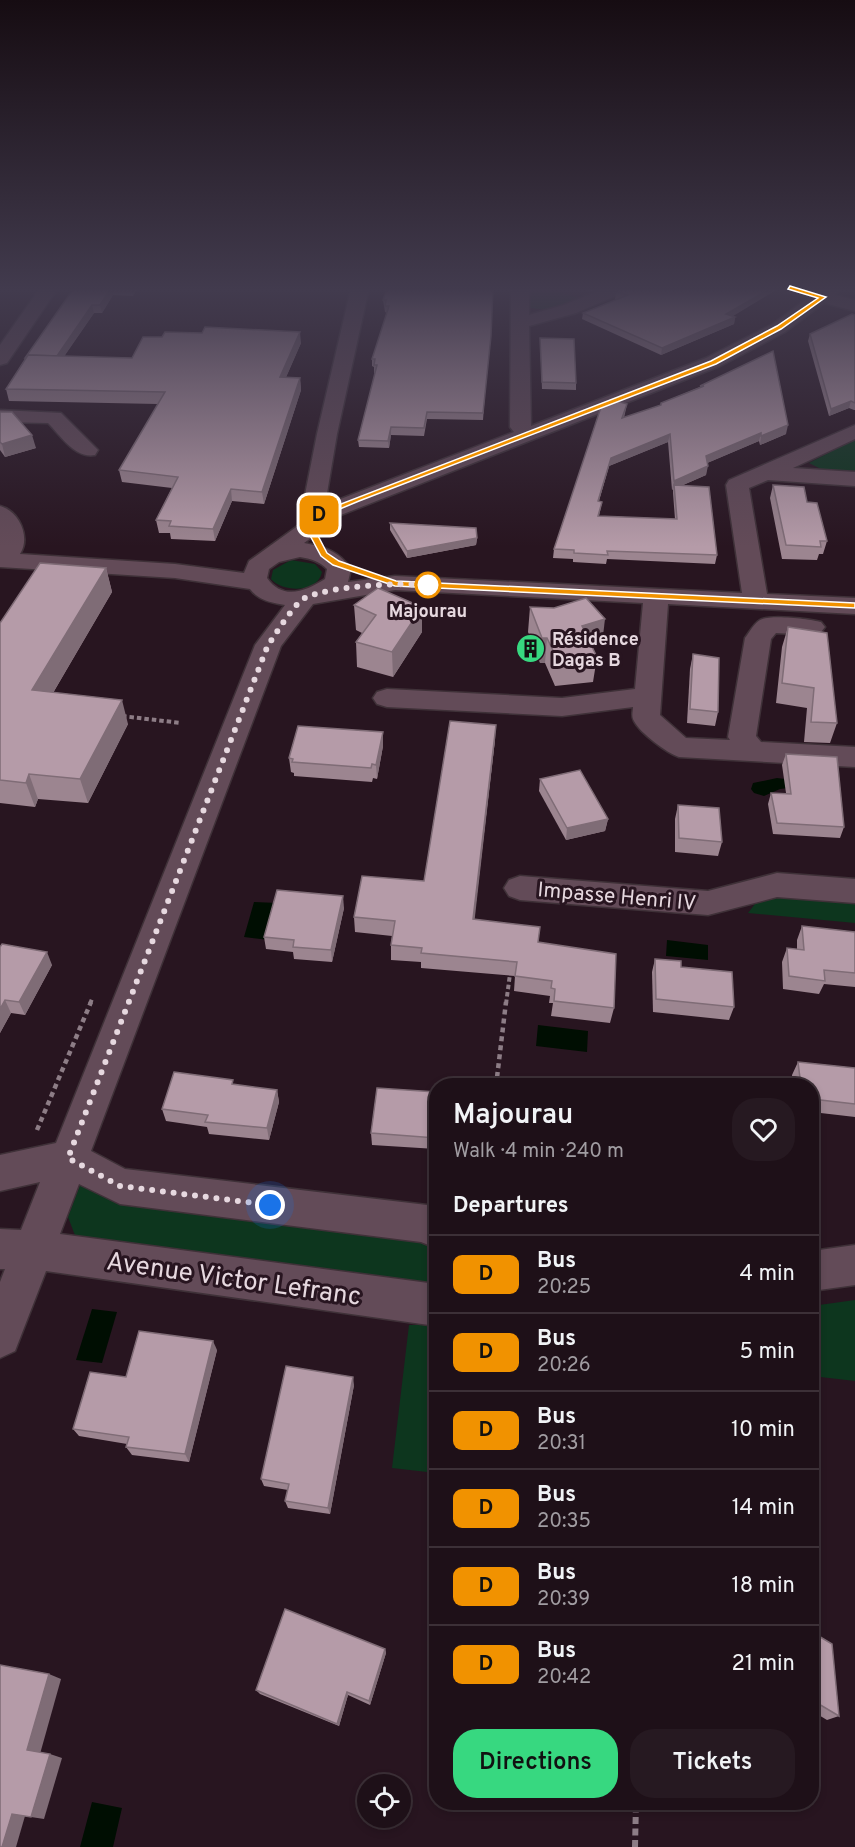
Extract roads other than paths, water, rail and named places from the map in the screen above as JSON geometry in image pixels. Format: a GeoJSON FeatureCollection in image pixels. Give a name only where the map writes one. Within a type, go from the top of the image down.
{"type":"FeatureCollection","features":[{"type":"Feature","properties":{"kind":"street"},"geometry":{"type":"LineString","coordinates":[[0,1336],[16,1250],[68,1158],[268,645],[313,595],[336,582],[339,576],[311,523],[342,374]]}},
{"type":"Feature","properties":{"kind":"street"},"geometry":{"type":"LineString","coordinates":[[519,374],[520,427],[528,434]]}},
{"type":"Feature","properties":{"kind":"street"},"geometry":{"type":"LineString","coordinates":[[268,645],[263,574],[311,523],[389,487],[682,374]]}},
{"type":"Feature","properties":{"kind":"street"},"geometry":{"type":"LineString","coordinates":[[0,416],[54,417],[87,450]]}},
{"type":"Feature","properties":{"kind":"street"},"geometry":{"type":"LineString","coordinates":[[756,601],[737,485],[855,431]]}},
{"type":"Feature","properties":{"kind":"street"},"geometry":{"type":"LineString","coordinates":[[321,471],[342,481],[389,487]]}},
{"type":"Feature","properties":{"kind":"street"},"geometry":{"type":"LineString","coordinates":[[765,473],[855,479]]}},
{"type":"Feature","properties":{"kind":"street"},"geometry":{"type":"LineString","coordinates":[[0,513],[11,526],[11,549],[2,560]]}},
{"type":"Feature","properties":{"kind":"street"},"geometry":{"type":"LineString","coordinates":[[2,560],[263,574],[300,550],[395,583]]}},
{"type":"Feature","properties":{"kind":"street"},"geometry":{"type":"LineString","coordinates":[[263,574],[284,598],[395,583],[855,606]]}},
{"type":"Feature","properties":{"kind":"street"},"geometry":{"type":"LineString","coordinates":[[656,596],[646,718],[679,747],[855,757]]}},
{"type":"Feature","properties":{"kind":"street"},"geometry":{"type":"LineString","coordinates":[[752,752],[742,737],[758,638],[769,625],[855,628]]}},
{"type":"Feature","properties":{"kind":"street"},"geometry":{"type":"LineString","coordinates":[[387,698],[562,708],[648,696]]}},
{"type":"Feature","properties":{"kind":"street","name":"Impasse Henri IV"},"geometry":{"type":"LineString","coordinates":[[520,888],[708,903],[777,885],[855,891]]}},
{"type":"Feature","properties":{"kind":"street"},"geometry":{"type":"LineString","coordinates":[[0,1173],[68,1158],[120,1186],[429,1225]]}},
{"type":"Feature","properties":{"kind":"street","name":"Avenue Victor Lefranc"},"geometry":{"type":"LineString","coordinates":[[16,1250],[429,1304]]}},
{"type":"Feature","properties":{"kind":"street"},"geometry":{"type":"LineString","coordinates":[[819,1270],[855,1265]]}},
{"type":"Feature","properties":{"kind":"place","name":"Majourau"},"geometry":{"type":"Point","coordinates":[428,585]}},
{"type":"Feature","properties":{"kind":"place","name":"Résidence Dagas B"},"geometry":{"type":"Point","coordinates":[531,649]}}]}
